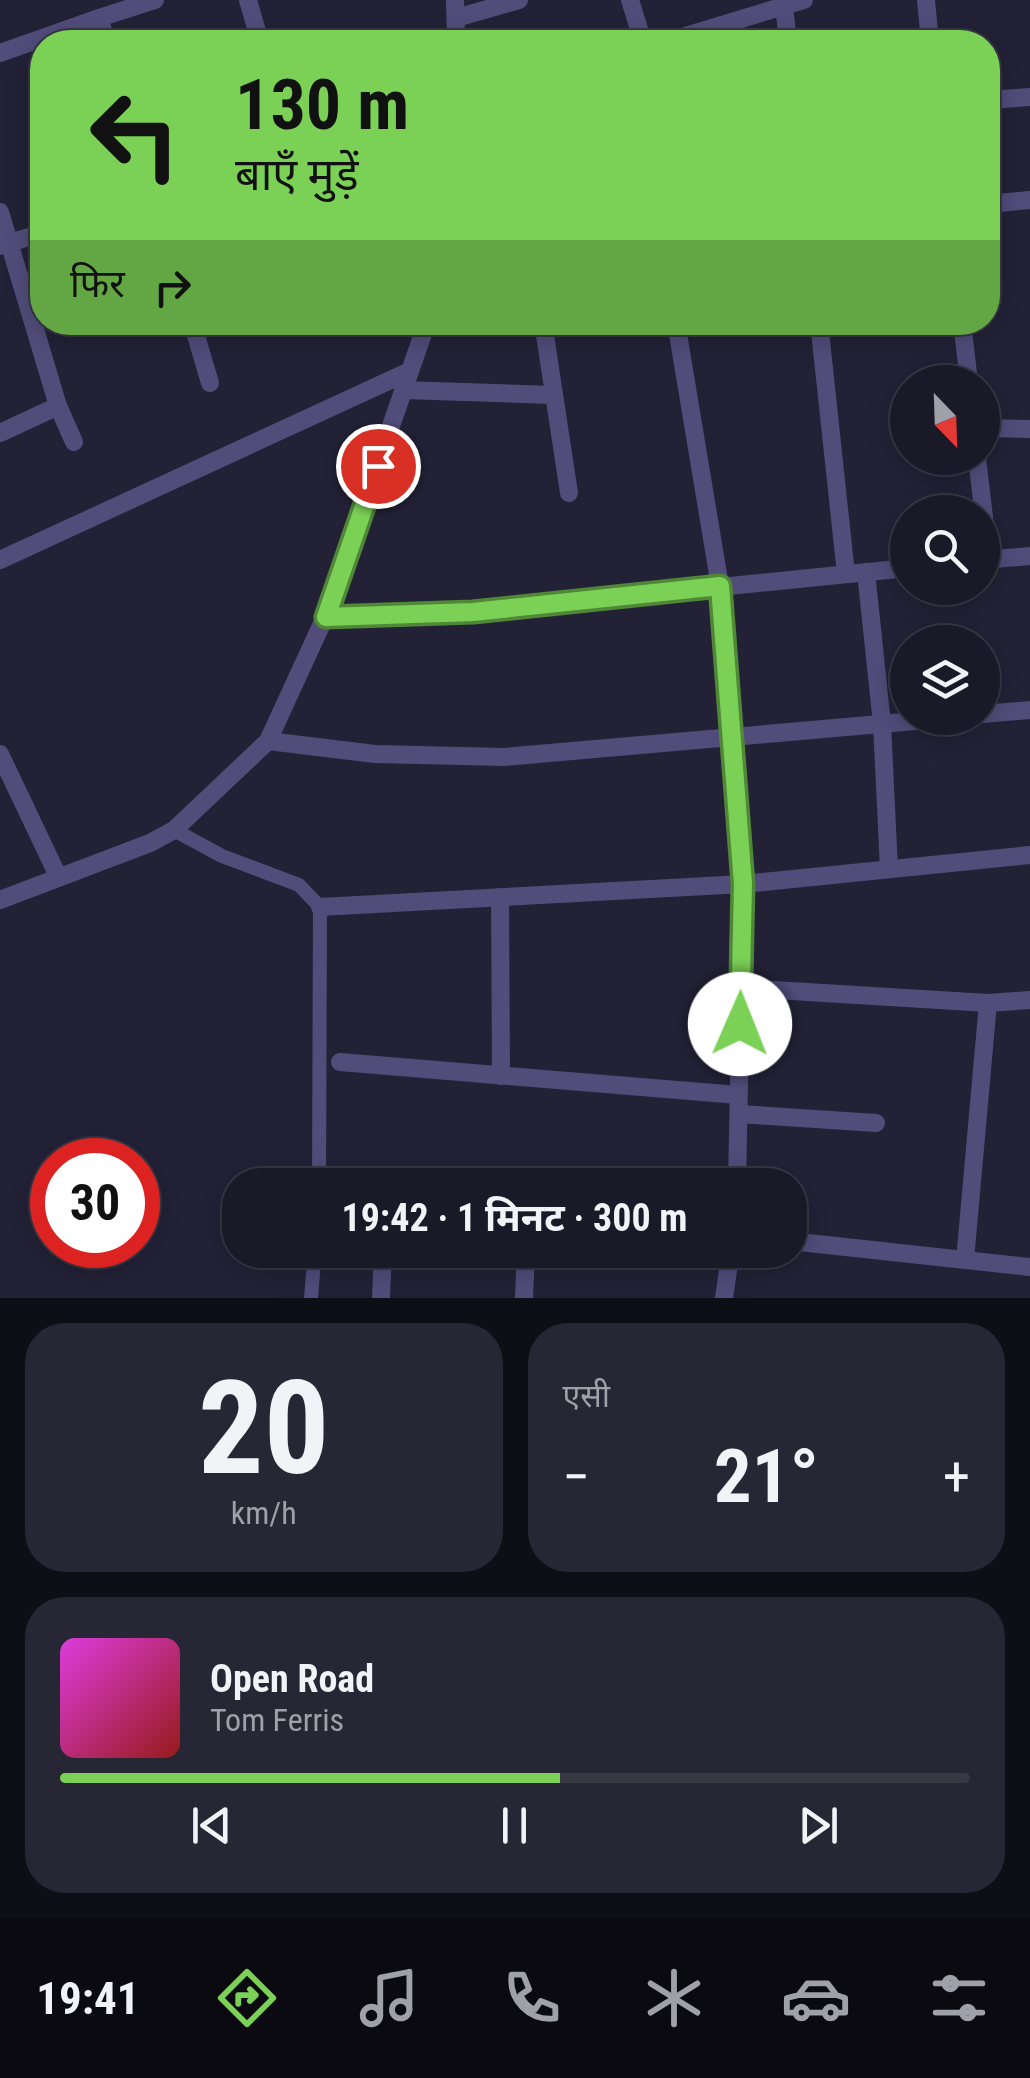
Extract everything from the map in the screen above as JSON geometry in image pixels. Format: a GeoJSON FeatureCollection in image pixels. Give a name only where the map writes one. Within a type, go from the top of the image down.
{"type":"FeatureCollection","features":[{"type":"Feature","properties":{"kind":"street"},"geometry":{"type":"LineString","coordinates":[[66,30],[154,0]]}},
{"type":"Feature","properties":{"kind":"street"},"geometry":{"type":"LineString","coordinates":[[248,0],[257,30]]}},
{"type":"Feature","properties":{"kind":"street"},"geometry":{"type":"LineString","coordinates":[[456,9],[519,0]]}},
{"type":"Feature","properties":{"kind":"street"},"geometry":{"type":"LineString","coordinates":[[630,0],[639,30]]}},
{"type":"Feature","properties":{"kind":"street"},"geometry":{"type":"LineString","coordinates":[[705,30],[804,0]]}},
{"type":"Feature","properties":{"kind":"street"},"geometry":{"type":"LineString","coordinates":[[926,0],[929,30]]}},
{"type":"Feature","properties":{"kind":"street"},"geometry":{"type":"LineString","coordinates":[[784,6],[787,30]]}},
{"type":"Feature","properties":{"kind":"street"},"geometry":{"type":"LineString","coordinates":[[100,18],[104,30]]}},
{"type":"Feature","properties":{"kind":"street"},"geometry":{"type":"LineString","coordinates":[[0,53],[30,42]]}},
{"type":"Feature","properties":{"kind":"street"},"geometry":{"type":"LineString","coordinates":[[1000,99],[1030,97]]}},
{"type":"Feature","properties":{"kind":"street"},"geometry":{"type":"LineString","coordinates":[[1000,203],[1030,200]]}},
{"type":"Feature","properties":{"kind":"street"},"geometry":{"type":"LineString","coordinates":[[0,212],[4,244],[30,322]]}},
{"type":"Feature","properties":{"kind":"street"},"geometry":{"type":"LineString","coordinates":[[4,244],[30,236]]}},
{"type":"Feature","properties":{"kind":"street"},"geometry":{"type":"LineString","coordinates":[[34,335],[74,442]]}},
{"type":"Feature","properties":{"kind":"street"},"geometry":{"type":"LineString","coordinates":[[196,335],[210,383]]}},
{"type":"Feature","properties":{"kind":"street"},"geometry":{"type":"LineString","coordinates":[[0,900],[150,843],[174,830],[268,741],[326,617],[423,335]]}},
{"type":"Feature","properties":{"kind":"street"},"geometry":{"type":"LineString","coordinates":[[545,335],[570,493]]}},
{"type":"Feature","properties":{"kind":"street"},"geometry":{"type":"LineString","coordinates":[[678,335],[720,586],[743,884],[737,1168]]}},
{"type":"Feature","properties":{"kind":"street"},"geometry":{"type":"LineString","coordinates":[[820,335],[846,574]]}},
{"type":"Feature","properties":{"kind":"street"},"geometry":{"type":"LineString","coordinates":[[964,335],[967,365]]}},
{"type":"Feature","properties":{"kind":"street"},"geometry":{"type":"LineString","coordinates":[[0,560],[410,372]]}},
{"type":"Feature","properties":{"kind":"street"},"geometry":{"type":"LineString","coordinates":[[403,390],[552,395]]}},
{"type":"Feature","properties":{"kind":"street"},"geometry":{"type":"LineString","coordinates":[[0,434],[58,406]]}},
{"type":"Feature","properties":{"kind":"street"},"geometry":{"type":"LineString","coordinates":[[1000,428],[1030,428]]}},
{"type":"Feature","properties":{"kind":"street"},"geometry":{"type":"LineString","coordinates":[[1000,559],[1030,556]]}},
{"type":"Feature","properties":{"kind":"street"},"geometry":{"type":"LineString","coordinates":[[326,617],[473,612],[890,570]]}},
{"type":"Feature","properties":{"kind":"street"},"geometry":{"type":"LineString","coordinates":[[866,572],[882,724],[889,869]]}},
{"type":"Feature","properties":{"kind":"street"},"geometry":{"type":"LineString","coordinates":[[1000,712],[1030,710]]}},
{"type":"Feature","properties":{"kind":"street"},"geometry":{"type":"LineString","coordinates":[[268,741],[374,754],[504,757],[890,723]]}},
{"type":"Feature","properties":{"kind":"street"},"geometry":{"type":"LineString","coordinates":[[0,754],[58,876]]}},
{"type":"Feature","properties":{"kind":"street"},"geometry":{"type":"LineString","coordinates":[[174,830],[222,856],[299,885],[320,907],[319,1168]]}},
{"type":"Feature","properties":{"kind":"street"},"geometry":{"type":"LineString","coordinates":[[320,907],[743,884],[1030,855]]}},
{"type":"Feature","properties":{"kind":"street"},"geometry":{"type":"LineString","coordinates":[[500,897],[501,1076]]}},
{"type":"Feature","properties":{"kind":"street"},"geometry":{"type":"LineString","coordinates":[[741,988],[988,1003],[1030,1000]]}},
{"type":"Feature","properties":{"kind":"street"},"geometry":{"type":"LineString","coordinates":[[965,1260],[988,1003]]}},
{"type":"Feature","properties":{"kind":"street"},"geometry":{"type":"LineString","coordinates":[[340,1062],[501,1076],[876,1123]]}},
{"type":"Feature","properties":{"kind":"street"},"geometry":{"type":"LineString","coordinates":[[807,1243],[1030,1267]]}},
{"type":"Feature","properties":{"kind":"street"},"geometry":{"type":"LineString","coordinates":[[311,1298],[313,1268]]}},
{"type":"Feature","properties":{"kind":"street"},"geometry":{"type":"LineString","coordinates":[[381,1298],[383,1268]]}},
{"type":"Feature","properties":{"kind":"street"},"geometry":{"type":"LineString","coordinates":[[524,1298],[525,1268]]}},
{"type":"Feature","properties":{"kind":"street"},"geometry":{"type":"LineString","coordinates":[[724,1298],[728,1268]]}},
{"type":"Feature","properties":{"kind":"route"},"geometry":{"type":"LineString","coordinates":[[378,466],[326,617],[473,612],[720,586],[743,884],[740,1024]]}}]}
